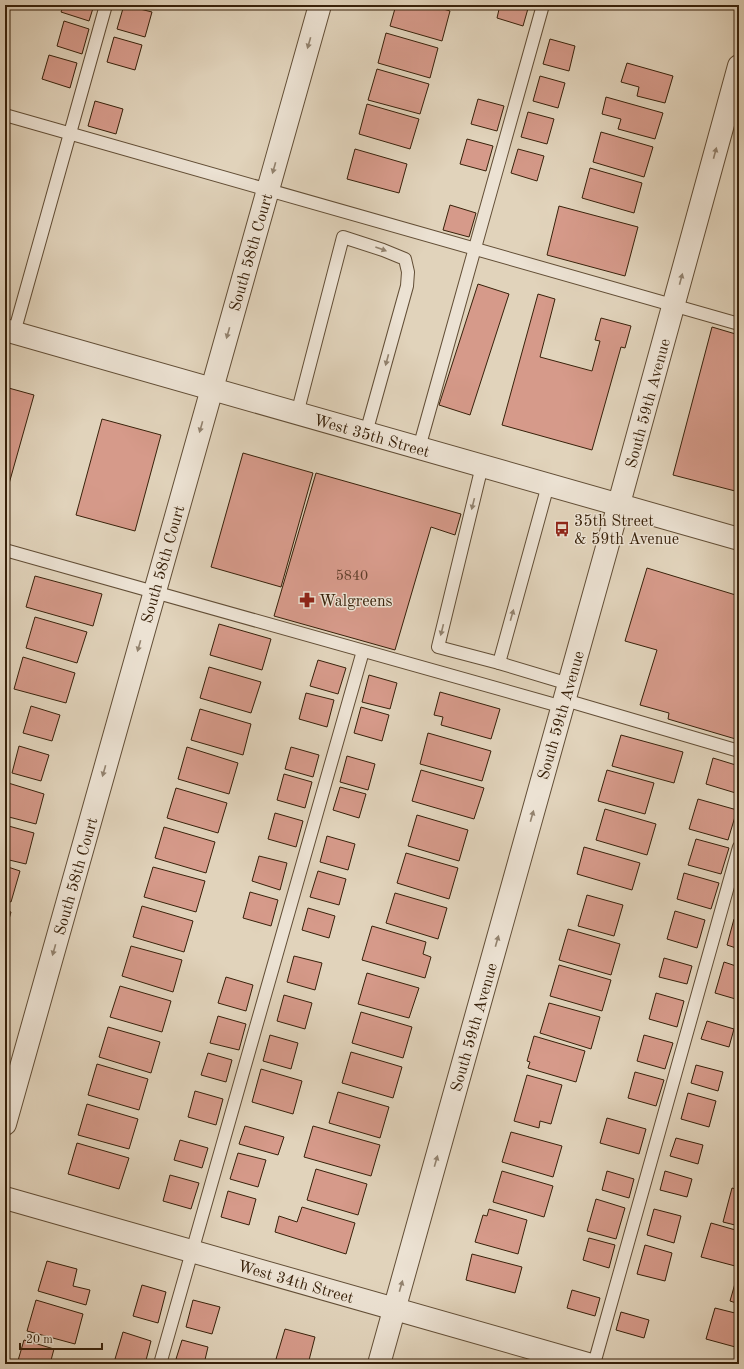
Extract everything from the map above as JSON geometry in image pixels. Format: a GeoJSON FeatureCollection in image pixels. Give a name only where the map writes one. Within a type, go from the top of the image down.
{"type":"FeatureCollection","features":[{"type":"Feature","properties":{"kind":"street","name":"South 58th Court"},"geometry":{"type":"LineString","coordinates":[[5,1124],[320,5]]}},
{"type":"Feature","properties":{"kind":"street","name":"South 59th Avenue"},"geometry":{"type":"LineString","coordinates":[[379,1364],[566,697],[739,66]]}},
{"type":"Feature","properties":{"kind":"street","name":"West 35th Street"},"geometry":{"type":"LineString","coordinates":[[9,331],[739,539]]}},
{"type":"Feature","properties":{"kind":"street","name":"West 34th Street"},"geometry":{"type":"LineString","coordinates":[[5,1198],[588,1364]]}},
{"type":"Feature","properties":{"kind":"lane"},"geometry":{"type":"LineString","coordinates":[[9,331],[70,134],[106,5]]}},
{"type":"Feature","properties":{"kind":"lane"},"geometry":{"type":"LineString","coordinates":[[419,448],[543,5]]}},
{"type":"Feature","properties":{"kind":"lane"},"geometry":{"type":"LineString","coordinates":[[5,116],[739,324]]}},
{"type":"Feature","properties":{"kind":"lane"},"geometry":{"type":"LineString","coordinates":[[297,414],[343,237],[405,259],[408,272],[407,286],[366,433]]}},
{"type":"Feature","properties":{"kind":"lane"},"geometry":{"type":"LineString","coordinates":[[482,466],[438,647],[499,663],[566,697]]}},
{"type":"Feature","properties":{"kind":"lane"},"geometry":{"type":"LineString","coordinates":[[499,663],[548,485]]}},
{"type":"Feature","properties":{"kind":"lane"},"geometry":{"type":"LineString","coordinates":[[5,550],[363,651],[566,697],[739,751]]}},
{"type":"Feature","properties":{"kind":"lane"},"geometry":{"type":"LineString","coordinates":[[160,1364],[363,651]]}},
{"type":"Feature","properties":{"kind":"lane"},"geometry":{"type":"LineString","coordinates":[[594,1364],[739,847]]}},
{"type":"Feature","properties":{"kind":"building"},"geometry":{"type":"Polygon","coordinates":[[[64,5],[94,5],[89,21],[61,12],[64,5]]]}},
{"type":"Feature","properties":{"kind":"building"},"geometry":{"type":"Polygon","coordinates":[[[124,5],[152,12],[145,37],[117,29],[124,5]]]}},
{"type":"Feature","properties":{"kind":"building"},"geometry":{"type":"Polygon","coordinates":[[[396,5],[430,5],[450,11],[442,41],[390,26],[396,5]]]}},
{"type":"Feature","properties":{"kind":"building"},"geometry":{"type":"Polygon","coordinates":[[[500,5],[529,5],[523,26],[497,18],[500,5]]]}},
{"type":"Feature","properties":{"kind":"building"},"geometry":{"type":"Polygon","coordinates":[[[64,21],[89,29],[82,54],[57,46],[64,21]]]}},
{"type":"Feature","properties":{"kind":"building"},"geometry":{"type":"Polygon","coordinates":[[[386,33],[438,48],[430,78],[378,63],[386,33]]]}},
{"type":"Feature","properties":{"kind":"building"},"geometry":{"type":"Polygon","coordinates":[[[114,37],[142,45],[135,70],[107,62],[114,37]]]}},
{"type":"Feature","properties":{"kind":"building"},"geometry":{"type":"Polygon","coordinates":[[[550,39],[575,46],[569,71],[543,64],[550,39]]]}},
{"type":"Feature","properties":{"kind":"building"},"geometry":{"type":"Polygon","coordinates":[[[49,55],[77,63],[70,88],[42,79],[49,55]]]}},
{"type":"Feature","properties":{"kind":"building"},"geometry":{"type":"Polygon","coordinates":[[[627,63],[673,76],[665,103],[637,96],[639,87],[621,82],[627,63]]]}},
{"type":"Feature","properties":{"kind":"building"},"geometry":{"type":"Polygon","coordinates":[[[377,69],[429,84],[420,114],[368,100],[377,69]]]}},
{"type":"Feature","properties":{"kind":"building"},"geometry":{"type":"Polygon","coordinates":[[[540,76],[565,83],[558,108],[533,101],[540,76]]]}},
{"type":"Feature","properties":{"kind":"building"},"geometry":{"type":"Polygon","coordinates":[[[606,97],[663,113],[655,139],[618,129],[621,119],[602,114],[606,97]]]}},
{"type":"Feature","properties":{"kind":"building"},"geometry":{"type":"Polygon","coordinates":[[[478,99],[504,106],[497,131],[471,124],[478,99]]]}},
{"type":"Feature","properties":{"kind":"building"},"geometry":{"type":"Polygon","coordinates":[[[95,101],[123,109],[116,134],[88,126],[95,101]]]}},
{"type":"Feature","properties":{"kind":"building"},"geometry":{"type":"Polygon","coordinates":[[[367,104],[419,119],[410,149],[359,134],[367,104]]]}},
{"type":"Feature","properties":{"kind":"building"},"geometry":{"type":"Polygon","coordinates":[[[528,112],[554,119],[547,144],[521,137],[528,112]]]}},
{"type":"Feature","properties":{"kind":"building"},"geometry":{"type":"Polygon","coordinates":[[[601,132],[653,147],[644,177],[593,162],[601,132]]]}},
{"type":"Feature","properties":{"kind":"building"},"geometry":{"type":"Polygon","coordinates":[[[467,139],[493,146],[486,171],[460,164],[467,139]]]}},
{"type":"Feature","properties":{"kind":"building"},"geometry":{"type":"Polygon","coordinates":[[[355,149],[407,164],[399,193],[347,179],[355,149]]]}},
{"type":"Feature","properties":{"kind":"building"},"geometry":{"type":"Polygon","coordinates":[[[518,149],[544,156],[537,181],[511,173],[518,149]]]}},
{"type":"Feature","properties":{"kind":"building"},"geometry":{"type":"Polygon","coordinates":[[[590,168],[642,183],[634,213],[582,198],[590,168]]]}},
{"type":"Feature","properties":{"kind":"building"},"geometry":{"type":"Polygon","coordinates":[[[450,205],[476,213],[469,237],[443,230],[450,205]]]}},
{"type":"Feature","properties":{"kind":"building"},"geometry":{"type":"Polygon","coordinates":[[[559,206],[638,227],[625,276],[547,255],[559,206]]]}},
{"type":"Feature","properties":{"kind":"building"},"geometry":{"type":"Polygon","coordinates":[[[478,284],[509,294],[470,415],[439,405],[478,284]]]}},
{"type":"Feature","properties":{"kind":"building"},"geometry":{"type":"Polygon","coordinates":[[[538,294],[555,299],[540,357],[592,371],[600,341],[595,340],[601,318],[631,326],[625,348],[621,347],[592,450],[502,425],[538,294]]]}},
{"type":"Feature","properties":{"kind":"building"},"geometry":{"type":"Polygon","coordinates":[[[712,327],[739,335],[739,492],[673,475],[712,327]]]}},
{"type":"Feature","properties":{"kind":"building"},"geometry":{"type":"Polygon","coordinates":[[[5,387],[34,395],[5,498],[5,387]]]}},
{"type":"Feature","properties":{"kind":"building"},"geometry":{"type":"Polygon","coordinates":[[[102,419],[161,435],[135,531],[76,515],[102,419]]]}},
{"type":"Feature","properties":{"kind":"building"},"geometry":{"type":"Polygon","coordinates":[[[243,453],[313,473],[281,587],[211,567],[243,453]]]}},
{"type":"Feature","properties":{"kind":"building","name":"Walgreens"},"geometry":{"type":"Polygon","coordinates":[[[316,473],[461,514],[455,535],[431,527],[395,650],[274,616],[316,473]]]}},
{"type":"Feature","properties":{"kind":"building"},"geometry":{"type":"Polygon","coordinates":[[[647,568],[739,596],[739,740],[668,719],[669,713],[640,705],[657,650],[625,641],[647,568]]]}},
{"type":"Feature","properties":{"kind":"building"},"geometry":{"type":"Polygon","coordinates":[[[35,576],[102,594],[93,626],[26,607],[35,576]]]}},
{"type":"Feature","properties":{"kind":"building"},"geometry":{"type":"Polygon","coordinates":[[[35,617],[87,632],[77,663],[26,648],[35,617]]]}},
{"type":"Feature","properties":{"kind":"building"},"geometry":{"type":"Polygon","coordinates":[[[219,624],[271,639],[262,670],[210,655],[219,624]]]}},
{"type":"Feature","properties":{"kind":"building"},"geometry":{"type":"Polygon","coordinates":[[[23,657],[75,673],[66,703],[14,689],[23,657]]]}},
{"type":"Feature","properties":{"kind":"building"},"geometry":{"type":"Polygon","coordinates":[[[318,660],[346,668],[338,694],[310,686],[318,660]]]}},
{"type":"Feature","properties":{"kind":"building"},"geometry":{"type":"Polygon","coordinates":[[[209,667],[261,682],[251,713],[200,698],[209,667]]]}},
{"type":"Feature","properties":{"kind":"building"},"geometry":{"type":"Polygon","coordinates":[[[369,675],[397,683],[390,709],[362,702],[369,675]]]}},
{"type":"Feature","properties":{"kind":"building"},"geometry":{"type":"Polygon","coordinates":[[[440,692],[500,709],[491,739],[441,725],[443,717],[434,715],[440,692]]]}},
{"type":"Feature","properties":{"kind":"building"},"geometry":{"type":"Polygon","coordinates":[[[306,693],[334,700],[327,727],[299,719],[306,693]]]}},
{"type":"Feature","properties":{"kind":"building"},"geometry":{"type":"Polygon","coordinates":[[[31,706],[60,715],[52,741],[23,733],[31,706]]]}},
{"type":"Feature","properties":{"kind":"building"},"geometry":{"type":"Polygon","coordinates":[[[361,707],[389,715],[382,741],[354,733],[361,707]]]}},
{"type":"Feature","properties":{"kind":"building"},"geometry":{"type":"Polygon","coordinates":[[[200,709],[251,724],[243,755],[191,740],[200,709]]]}},
{"type":"Feature","properties":{"kind":"building"},"geometry":{"type":"Polygon","coordinates":[[[428,733],[491,751],[482,781],[420,764],[428,733]]]}},
{"type":"Feature","properties":{"kind":"building"},"geometry":{"type":"Polygon","coordinates":[[[621,735],[683,752],[674,783],[612,766],[621,735]]]}},
{"type":"Feature","properties":{"kind":"building"},"geometry":{"type":"Polygon","coordinates":[[[19,746],[49,755],[41,781],[12,773],[19,746]]]}},
{"type":"Feature","properties":{"kind":"building"},"geometry":{"type":"Polygon","coordinates":[[[187,747],[238,763],[229,794],[178,779],[187,747]]]}},
{"type":"Feature","properties":{"kind":"building"},"geometry":{"type":"Polygon","coordinates":[[[291,747],[319,755],[313,777],[285,769],[291,747]]]}},
{"type":"Feature","properties":{"kind":"building"},"geometry":{"type":"Polygon","coordinates":[[[347,756],[375,764],[368,790],[340,782],[347,756]]]}},
{"type":"Feature","properties":{"kind":"building"},"geometry":{"type":"Polygon","coordinates":[[[713,758],[739,766],[739,794],[706,784],[713,758]]]}},
{"type":"Feature","properties":{"kind":"building"},"geometry":{"type":"Polygon","coordinates":[[[421,770],[484,788],[474,819],[412,801],[421,770]]]}},
{"type":"Feature","properties":{"kind":"building"},"geometry":{"type":"Polygon","coordinates":[[[607,770],[654,783],[645,814],[598,801],[607,770]]]}},
{"type":"Feature","properties":{"kind":"building"},"geometry":{"type":"Polygon","coordinates":[[[284,774],[312,782],[305,808],[277,800],[284,774]]]}},
{"type":"Feature","properties":{"kind":"building"},"geometry":{"type":"Polygon","coordinates":[[[5,782],[44,794],[36,824],[5,816],[5,782]]]}},
{"type":"Feature","properties":{"kind":"building"},"geometry":{"type":"Polygon","coordinates":[[[340,787],[366,794],[359,818],[333,810],[340,787]]]}},
{"type":"Feature","properties":{"kind":"building"},"geometry":{"type":"Polygon","coordinates":[[[176,788],[227,803],[218,833],[167,818],[176,788]]]}},
{"type":"Feature","properties":{"kind":"building"},"geometry":{"type":"Polygon","coordinates":[[[698,799],[737,810],[728,840],[689,829],[698,799]]]}},
{"type":"Feature","properties":{"kind":"building"},"geometry":{"type":"Polygon","coordinates":[[[605,809],[656,824],[647,855],[596,840],[605,809]]]}},
{"type":"Feature","properties":{"kind":"building"},"geometry":{"type":"Polygon","coordinates":[[[275,813],[303,821],[296,847],[268,839],[275,813]]]}},
{"type":"Feature","properties":{"kind":"building"},"geometry":{"type":"Polygon","coordinates":[[[417,815],[468,830],[459,861],[408,846],[417,815]]]}},
{"type":"Feature","properties":{"kind":"building"},"geometry":{"type":"Polygon","coordinates":[[[5,825],[34,833],[26,864],[5,859],[5,825]]]}},
{"type":"Feature","properties":{"kind":"building"},"geometry":{"type":"Polygon","coordinates":[[[164,827],[215,842],[206,873],[155,858],[164,827]]]}},
{"type":"Feature","properties":{"kind":"building"},"geometry":{"type":"Polygon","coordinates":[[[327,836],[355,844],[348,870],[320,862],[327,836]]]}},
{"type":"Feature","properties":{"kind":"building"},"geometry":{"type":"Polygon","coordinates":[[[696,839],[729,848],[721,874],[688,865],[696,839]]]}},
{"type":"Feature","properties":{"kind":"building"},"geometry":{"type":"Polygon","coordinates":[[[584,847],[640,863],[632,890],[577,874],[584,847]]]}},
{"type":"Feature","properties":{"kind":"building"},"geometry":{"type":"Polygon","coordinates":[[[406,853],[458,868],[449,899],[397,883],[406,853]]]}},
{"type":"Feature","properties":{"kind":"building"},"geometry":{"type":"Polygon","coordinates":[[[259,856],[287,863],[280,890],[252,881],[259,856]]]}},
{"type":"Feature","properties":{"kind":"building"},"geometry":{"type":"Polygon","coordinates":[[[5,866],[20,871],[11,902],[5,900],[5,866]]]}},
{"type":"Feature","properties":{"kind":"building"},"geometry":{"type":"Polygon","coordinates":[[[153,867],[205,881],[196,912],[144,897],[153,867]]]}},
{"type":"Feature","properties":{"kind":"building"},"geometry":{"type":"Polygon","coordinates":[[[318,871],[346,879],[339,905],[310,897],[318,871]]]}},
{"type":"Feature","properties":{"kind":"building"},"geometry":{"type":"Polygon","coordinates":[[[684,873],[719,883],[711,909],[677,899],[684,873]]]}},
{"type":"Feature","properties":{"kind":"building"},"geometry":{"type":"Polygon","coordinates":[[[250,892],[278,900],[271,926],[243,918],[250,892]]]}},
{"type":"Feature","properties":{"kind":"building"},"geometry":{"type":"Polygon","coordinates":[[[395,893],[447,908],[438,939],[386,923],[395,893]]]}},
{"type":"Feature","properties":{"kind":"building"},"geometry":{"type":"Polygon","coordinates":[[[587,895],[623,905],[614,936],[578,926],[587,895]]]}},
{"type":"Feature","properties":{"kind":"building"},"geometry":{"type":"Polygon","coordinates":[[[142,906],[193,921],[184,952],[133,937],[142,906]]]}},
{"type":"Feature","properties":{"kind":"building"},"geometry":{"type":"Polygon","coordinates":[[[308,908],[335,916],[329,938],[302,930],[308,908]]]}},
{"type":"Feature","properties":{"kind":"building"},"geometry":{"type":"Polygon","coordinates":[[[5,910],[11,912],[5,934],[5,910]]]}},
{"type":"Feature","properties":{"kind":"building"},"geometry":{"type":"Polygon","coordinates":[[[675,911],[705,920],[697,948],[667,939],[675,911]]]}},
{"type":"Feature","properties":{"kind":"building"},"geometry":{"type":"Polygon","coordinates":[[[734,919],[739,921],[739,949],[727,945],[734,919]]]}},
{"type":"Feature","properties":{"kind":"building"},"geometry":{"type":"Polygon","coordinates":[[[372,926],[426,942],[423,954],[431,957],[425,978],[362,960],[372,926]]]}},
{"type":"Feature","properties":{"kind":"building"},"geometry":{"type":"Polygon","coordinates":[[[568,929],[620,944],[611,975],[559,960],[568,929]]]}},
{"type":"Feature","properties":{"kind":"building"},"geometry":{"type":"Polygon","coordinates":[[[131,946],[182,960],[173,992],[122,976],[131,946]]]}},
{"type":"Feature","properties":{"kind":"building"},"geometry":{"type":"Polygon","coordinates":[[[294,956],[322,963],[315,990],[287,982],[294,956]]]}},
{"type":"Feature","properties":{"kind":"building"},"geometry":{"type":"Polygon","coordinates":[[[664,958],[692,966],[687,984],[659,977],[664,958]]]}},
{"type":"Feature","properties":{"kind":"building"},"geometry":{"type":"Polygon","coordinates":[[[724,962],[739,967],[739,1000],[715,993],[724,962]]]}},
{"type":"Feature","properties":{"kind":"building"},"geometry":{"type":"Polygon","coordinates":[[[559,965],[611,980],[602,1011],[550,996],[559,965]]]}},
{"type":"Feature","properties":{"kind":"building"},"geometry":{"type":"Polygon","coordinates":[[[367,973],[419,988],[409,1018],[358,1004],[367,973]]]}},
{"type":"Feature","properties":{"kind":"building"},"geometry":{"type":"Polygon","coordinates":[[[226,977],[253,985],[246,1011],[218,1003],[226,977]]]}},
{"type":"Feature","properties":{"kind":"building"},"geometry":{"type":"Polygon","coordinates":[[[120,986],[171,1001],[162,1032],[110,1017],[120,986]]]}},
{"type":"Feature","properties":{"kind":"building"},"geometry":{"type":"Polygon","coordinates":[[[656,993],[684,1001],[677,1027],[649,1019],[656,993]]]}},
{"type":"Feature","properties":{"kind":"building"},"geometry":{"type":"Polygon","coordinates":[[[284,995],[312,1003],[305,1029],[277,1021],[284,995]]]}},
{"type":"Feature","properties":{"kind":"building"},"geometry":{"type":"Polygon","coordinates":[[[549,1003],[600,1017],[591,1049],[540,1033],[549,1003]]]}},
{"type":"Feature","properties":{"kind":"building"},"geometry":{"type":"Polygon","coordinates":[[[361,1012],[412,1027],[403,1058],[352,1043],[361,1012]]]}},
{"type":"Feature","properties":{"kind":"building"},"geometry":{"type":"Polygon","coordinates":[[[218,1016],[246,1024],[239,1050],[210,1043],[218,1016]]]}},
{"type":"Feature","properties":{"kind":"building"},"geometry":{"type":"Polygon","coordinates":[[[707,1021],[734,1029],[729,1047],[701,1039],[707,1021]]]}},
{"type":"Feature","properties":{"kind":"building"},"geometry":{"type":"Polygon","coordinates":[[[108,1027],[160,1042],[151,1073],[99,1057],[108,1027]]]}},
{"type":"Feature","properties":{"kind":"building"},"geometry":{"type":"Polygon","coordinates":[[[270,1035],[298,1043],[291,1069],[263,1061],[270,1035]]]}},
{"type":"Feature","properties":{"kind":"building"},"geometry":{"type":"Polygon","coordinates":[[[644,1035],[673,1043],[665,1069],[637,1061],[644,1035]]]}},
{"type":"Feature","properties":{"kind":"building"},"geometry":{"type":"Polygon","coordinates":[[[534,1036],[585,1051],[576,1082],[528,1068],[530,1062],[527,1061],[534,1036]]]}},
{"type":"Feature","properties":{"kind":"building"},"geometry":{"type":"Polygon","coordinates":[[[351,1052],[402,1067],[393,1098],[342,1083],[351,1052]]]}},
{"type":"Feature","properties":{"kind":"building"},"geometry":{"type":"Polygon","coordinates":[[[208,1053],[232,1060],[226,1082],[201,1075],[208,1053]]]}},
{"type":"Feature","properties":{"kind":"building"},"geometry":{"type":"Polygon","coordinates":[[[97,1064],[148,1079],[139,1110],[88,1095],[97,1064]]]}},
{"type":"Feature","properties":{"kind":"building"},"geometry":{"type":"Polygon","coordinates":[[[696,1065],[723,1072],[718,1091],[691,1083],[696,1065]]]}},
{"type":"Feature","properties":{"kind":"building"},"geometry":{"type":"Polygon","coordinates":[[[261,1069],[302,1081],[293,1114],[252,1102],[261,1069]]]}},
{"type":"Feature","properties":{"kind":"building"},"geometry":{"type":"Polygon","coordinates":[[[635,1072],[664,1080],[656,1106],[628,1098],[635,1072]]]}},
{"type":"Feature","properties":{"kind":"building"},"geometry":{"type":"Polygon","coordinates":[[[527,1075],[562,1085],[551,1124],[540,1121],[539,1128],[514,1121],[527,1075]]]}},
{"type":"Feature","properties":{"kind":"building"},"geometry":{"type":"Polygon","coordinates":[[[195,1091],[223,1099],[216,1125],[188,1117],[195,1091]]]}},
{"type":"Feature","properties":{"kind":"building"},"geometry":{"type":"Polygon","coordinates":[[[338,1092],[389,1107],[380,1138],[329,1123],[338,1092]]]}},
{"type":"Feature","properties":{"kind":"building"},"geometry":{"type":"Polygon","coordinates":[[[688,1093],[716,1101],[709,1127],[681,1119],[688,1093]]]}},
{"type":"Feature","properties":{"kind":"building"},"geometry":{"type":"Polygon","coordinates":[[[87,1104],[138,1119],[129,1149],[78,1135],[87,1104]]]}},
{"type":"Feature","properties":{"kind":"building"},"geometry":{"type":"Polygon","coordinates":[[[607,1118],[646,1129],[639,1154],[600,1143],[607,1118]]]}},
{"type":"Feature","properties":{"kind":"building"},"geometry":{"type":"Polygon","coordinates":[[[245,1126],[284,1137],[278,1155],[239,1144],[245,1126]]]}},
{"type":"Feature","properties":{"kind":"building"},"geometry":{"type":"Polygon","coordinates":[[[313,1126],[380,1145],[371,1176],[304,1157],[313,1126]]]}},
{"type":"Feature","properties":{"kind":"building"},"geometry":{"type":"Polygon","coordinates":[[[511,1132],[562,1146],[553,1177],[502,1162],[511,1132]]]}},
{"type":"Feature","properties":{"kind":"building"},"geometry":{"type":"Polygon","coordinates":[[[676,1138],[703,1145],[698,1164],[670,1156],[676,1138]]]}},
{"type":"Feature","properties":{"kind":"building"},"geometry":{"type":"Polygon","coordinates":[[[180,1140],[208,1148],[202,1168],[174,1160],[180,1140]]]}},
{"type":"Feature","properties":{"kind":"building"},"geometry":{"type":"Polygon","coordinates":[[[77,1143],[129,1158],[119,1189],[68,1174],[77,1143]]]}},
{"type":"Feature","properties":{"kind":"building"},"geometry":{"type":"Polygon","coordinates":[[[238,1153],[266,1160],[258,1187],[230,1179],[238,1153]]]}},
{"type":"Feature","properties":{"kind":"building"},"geometry":{"type":"Polygon","coordinates":[[[316,1169],[367,1184],[358,1215],[307,1200],[316,1169]]]}},
{"type":"Feature","properties":{"kind":"building"},"geometry":{"type":"Polygon","coordinates":[[[502,1171],[553,1186],[544,1217],[493,1202],[502,1171]]]}},
{"type":"Feature","properties":{"kind":"building"},"geometry":{"type":"Polygon","coordinates":[[[607,1171],[634,1179],[629,1198],[602,1190],[607,1171]]]}},
{"type":"Feature","properties":{"kind":"building"},"geometry":{"type":"Polygon","coordinates":[[[665,1171],[692,1179],[687,1197],[660,1190],[665,1171]]]}},
{"type":"Feature","properties":{"kind":"building"},"geometry":{"type":"Polygon","coordinates":[[[170,1175],[199,1183],[191,1209],[163,1201],[170,1175]]]}},
{"type":"Feature","properties":{"kind":"building"},"geometry":{"type":"Polygon","coordinates":[[[732,1188],[739,1190],[739,1226],[723,1222],[732,1188]]]}},
{"type":"Feature","properties":{"kind":"building"},"geometry":{"type":"Polygon","coordinates":[[[228,1191],[256,1199],[249,1225],[221,1217],[228,1191]]]}},
{"type":"Feature","properties":{"kind":"building"},"geometry":{"type":"Polygon","coordinates":[[[596,1199],[625,1208],[616,1239],[587,1231],[596,1199]]]}},
{"type":"Feature","properties":{"kind":"building"},"geometry":{"type":"Polygon","coordinates":[[[302,1207],[355,1223],[346,1254],[275,1232],[279,1216],[297,1222],[302,1207]]]}},
{"type":"Feature","properties":{"kind":"building"},"geometry":{"type":"Polygon","coordinates":[[[489,1209],[527,1220],[518,1254],[475,1242],[483,1215],[487,1216],[489,1209]]]}},
{"type":"Feature","properties":{"kind":"building"},"geometry":{"type":"Polygon","coordinates":[[[654,1209],[681,1216],[674,1243],[647,1235],[654,1209]]]}},
{"type":"Feature","properties":{"kind":"building"},"geometry":{"type":"Polygon","coordinates":[[[711,1223],[739,1231],[739,1267],[701,1257],[711,1223]]]}},
{"type":"Feature","properties":{"kind":"building"},"geometry":{"type":"Polygon","coordinates":[[[589,1238],[615,1245],[609,1268],[583,1260],[589,1238]]]}},
{"type":"Feature","properties":{"kind":"building"},"geometry":{"type":"Polygon","coordinates":[[[645,1245],[672,1253],[665,1281],[637,1274],[645,1245]]]}},
{"type":"Feature","properties":{"kind":"building"},"geometry":{"type":"Polygon","coordinates":[[[472,1254],[522,1267],[515,1293],[466,1280],[472,1254]]]}},
{"type":"Feature","properties":{"kind":"building"},"geometry":{"type":"Polygon","coordinates":[[[47,1261],[77,1269],[73,1286],[90,1290],[86,1305],[38,1291],[47,1261]]]}},
{"type":"Feature","properties":{"kind":"building"},"geometry":{"type":"Polygon","coordinates":[[[739,1273],[739,1304],[730,1301],[739,1273]]]}},
{"type":"Feature","properties":{"kind":"building"},"geometry":{"type":"Polygon","coordinates":[[[142,1285],[166,1292],[158,1323],[133,1316],[142,1285]]]}},
{"type":"Feature","properties":{"kind":"building"},"geometry":{"type":"Polygon","coordinates":[[[572,1290],[600,1298],[595,1316],[567,1308],[572,1290]]]}},
{"type":"Feature","properties":{"kind":"building"},"geometry":{"type":"Polygon","coordinates":[[[36,1300],[83,1314],[75,1344],[27,1331],[36,1300]]]}},
{"type":"Feature","properties":{"kind":"building"},"geometry":{"type":"Polygon","coordinates":[[[193,1300],[220,1307],[212,1334],[186,1327],[193,1300]]]}},
{"type":"Feature","properties":{"kind":"building"},"geometry":{"type":"Polygon","coordinates":[[[715,1308],[739,1314],[739,1348],[706,1339],[715,1308]]]}},
{"type":"Feature","properties":{"kind":"building"},"geometry":{"type":"Polygon","coordinates":[[[621,1312],[649,1320],[644,1338],[616,1330],[621,1312]]]}},
{"type":"Feature","properties":{"kind":"building"},"geometry":{"type":"Polygon","coordinates":[[[285,1329],[315,1337],[308,1364],[292,1364],[276,1359],[285,1329]]]}},
{"type":"Feature","properties":{"kind":"building"},"geometry":{"type":"Polygon","coordinates":[[[123,1332],[151,1341],[145,1364],[132,1364],[115,1359],[123,1332]]]}},
{"type":"Feature","properties":{"kind":"building"},"geometry":{"type":"Polygon","coordinates":[[[24,1340],[54,1349],[50,1364],[17,1364],[24,1340]]]}},
{"type":"Feature","properties":{"kind":"building"},"geometry":{"type":"Polygon","coordinates":[[[182,1340],[208,1347],[204,1364],[194,1364],[176,1359],[182,1340]]]}},
{"type":"Feature","properties":{"kind":"place","name":"35th Street & 59th Avenue"},"geometry":{"type":"Point","coordinates":[562,529]}},
{"type":"Feature","properties":{"kind":"place","name":"Walgreens"},"geometry":{"type":"Point","coordinates":[307,600]}}]}
